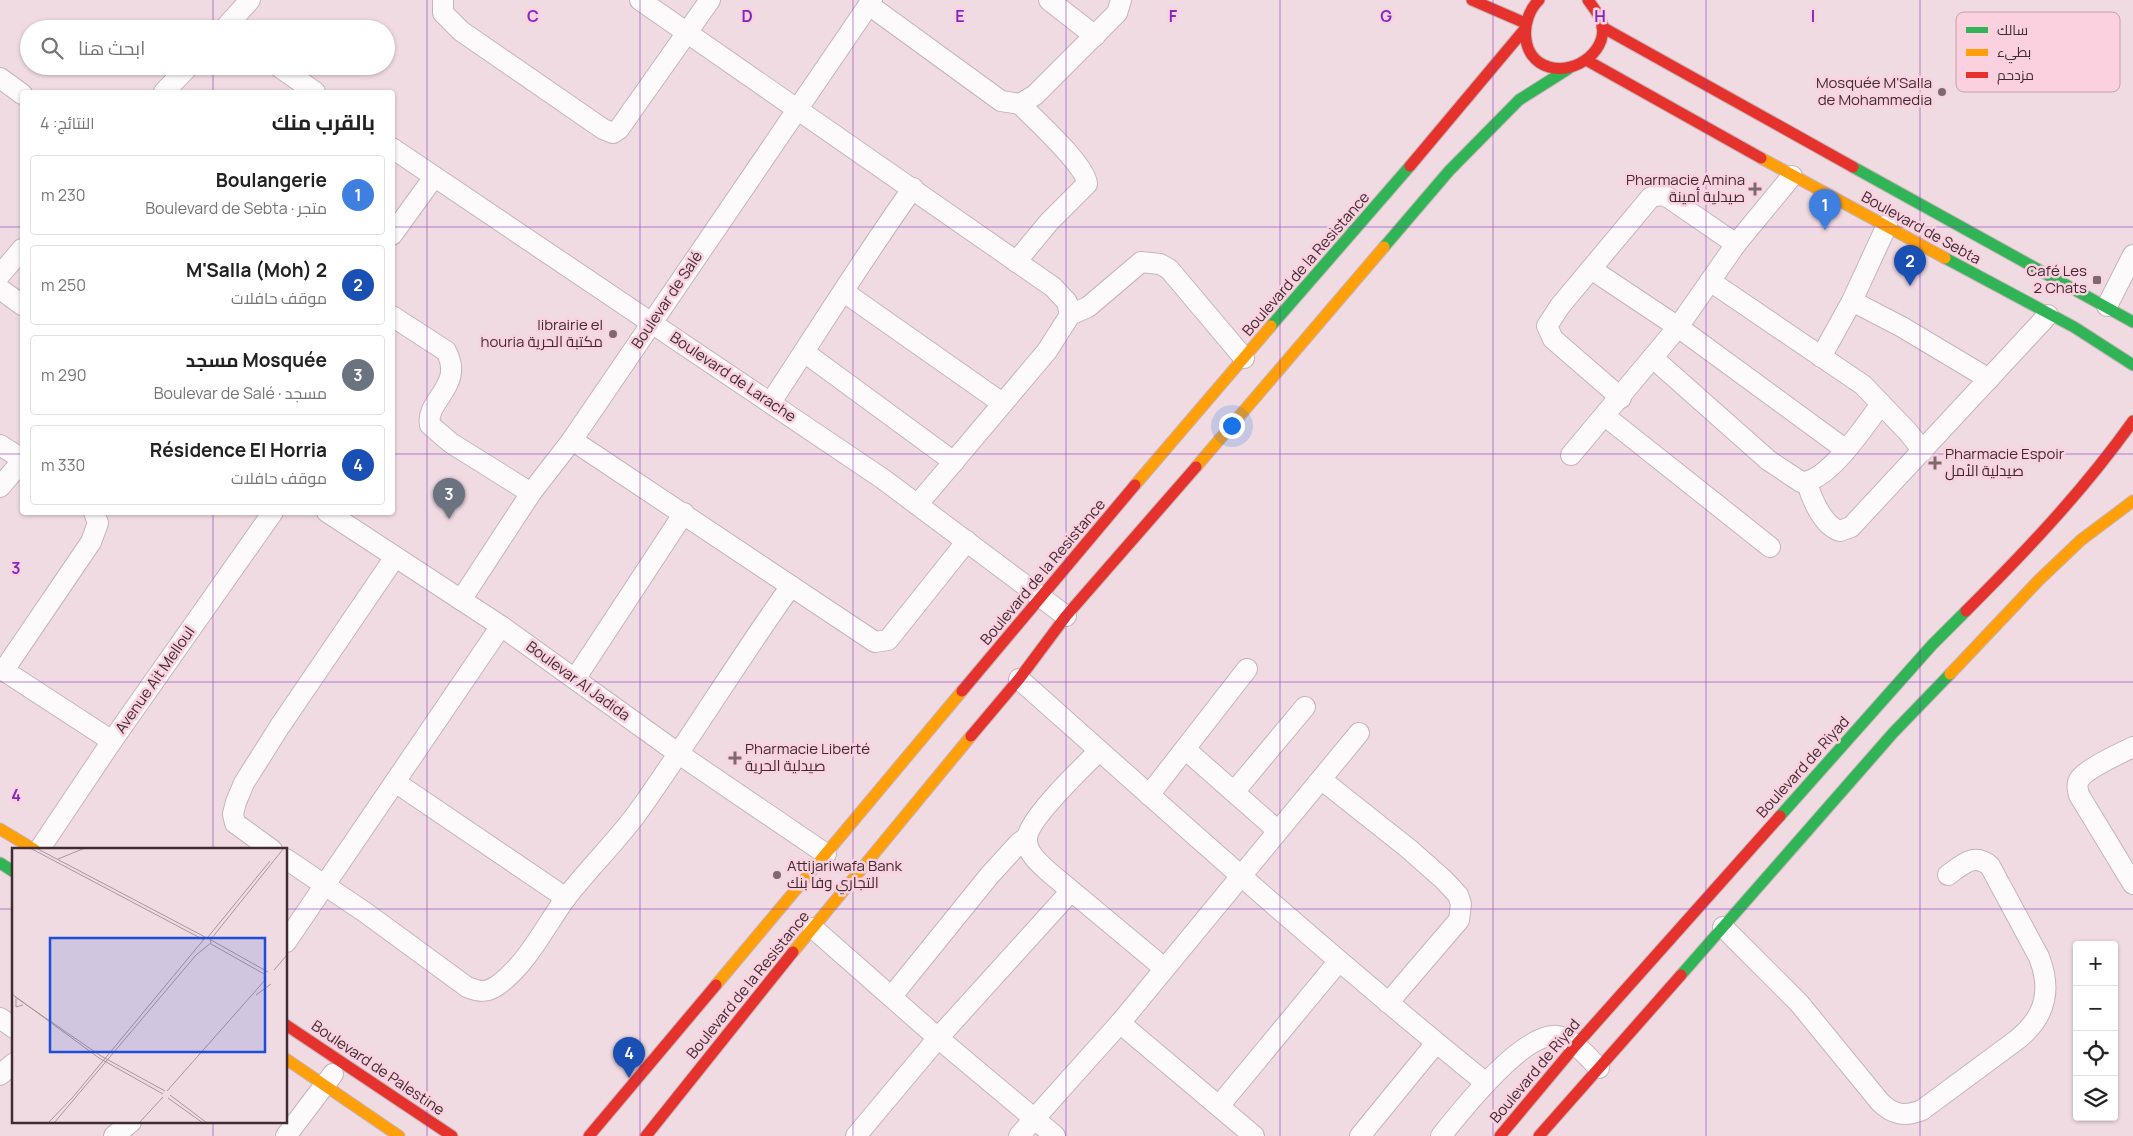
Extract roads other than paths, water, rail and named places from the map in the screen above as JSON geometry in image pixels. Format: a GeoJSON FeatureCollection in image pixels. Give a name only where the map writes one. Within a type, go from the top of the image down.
{"type":"FeatureCollection","features":[{"type":"Feature","properties":{"kind":"main road"},"geometry":{"type":"LineString","coordinates":[[1472,0],[1524,27],[1526,43],[1534,56],[1543,63],[1555,68],[1568,69]]}},
{"type":"Feature","properties":{"kind":"main road","name":"Boulevard de la Resistance"},"geometry":{"type":"LineString","coordinates":[[589,1136],[1244,358],[1435,137],[1524,27],[1529,11],[1538,0]]}},
{"type":"Feature","properties":{"kind":"main road"},"geometry":{"type":"LineString","coordinates":[[1588,0],[1601,22]]}},
{"type":"Feature","properties":{"kind":"main road"},"geometry":{"type":"LineString","coordinates":[[1588,61],[1596,51],[1601,40],[1601,22],[1608,6]]}},
{"type":"Feature","properties":{"kind":"main road","name":"Boulevard de Sebta"},"geometry":{"type":"LineString","coordinates":[[1601,22],[2133,322]]}},
{"type":"Feature","properties":{"kind":"main road","name":"Boulevard de la Resistance"},"geometry":{"type":"LineString","coordinates":[[646,1136],[812,928],[1018,679],[1066,616],[1301,346],[1449,171],[1519,100],[1568,69],[1588,61]]}},
{"type":"Feature","properties":{"kind":"main road","name":"Boulevard de Sebta"},"geometry":{"type":"LineString","coordinates":[[1588,61],[1792,176],[1887,225],[2048,315],[2100,341],[2133,365]]}},
{"type":"Feature","properties":{"kind":"main road","name":"Boulevard de Riyad"},"geometry":{"type":"LineString","coordinates":[[1500,1136],[1576,1045],[1932,645],[2037,540],[2116,445],[2133,421]]}},
{"type":"Feature","properties":{"kind":"main road"},"geometry":{"type":"LineString","coordinates":[[1539,1136],[1893,733],[2039,580],[2081,540],[2133,501]]}},
{"type":"Feature","properties":{"kind":"main road"},"geometry":{"type":"LineString","coordinates":[[0,829],[31,848]]}},
{"type":"Feature","properties":{"kind":"main road"},"geometry":{"type":"LineString","coordinates":[[0,863],[12,871]]}},
{"type":"Feature","properties":{"kind":"main road","name":"Boulevard de Palestine"},"geometry":{"type":"LineString","coordinates":[[288,1026],[452,1136]]}},
{"type":"Feature","properties":{"kind":"main road"},"geometry":{"type":"LineString","coordinates":[[288,1060],[400,1136]]}},
{"type":"Feature","properties":{"kind":"street"},"geometry":{"type":"LineString","coordinates":[[232,20],[250,0]]}},
{"type":"Feature","properties":{"kind":"street"},"geometry":{"type":"LineString","coordinates":[[443,0],[443,12],[448,20],[461,31],[608,132],[613,133],[620,129],[710,0]]}},
{"type":"Feature","properties":{"kind":"street"},"geometry":{"type":"LineString","coordinates":[[640,0],[912,188],[1062,295],[1070,315]]}},
{"type":"Feature","properties":{"kind":"street"},"geometry":{"type":"LineString","coordinates":[[1049,0],[1095,36]]}},
{"type":"Feature","properties":{"kind":"street"},"geometry":{"type":"LineString","coordinates":[[1020,104],[1036,94],[1095,36],[1117,12],[1121,0]]}},
{"type":"Feature","properties":{"kind":"street"},"geometry":{"type":"LineString","coordinates":[[870,2],[1001,101],[1020,104],[1076,161],[1087,178],[1087,184],[1049,222],[1016,262]]}},
{"type":"Feature","properties":{"kind":"street","name":"Boulevar de Salé"},"geometry":{"type":"LineString","coordinates":[[461,600],[531,493],[572,440],[870,2]]}},
{"type":"Feature","properties":{"kind":"street"},"geometry":{"type":"LineString","coordinates":[[166,90],[180,75]]}},
{"type":"Feature","properties":{"kind":"street"},"geometry":{"type":"LineString","coordinates":[[291,75],[312,90]]}},
{"type":"Feature","properties":{"kind":"street"},"geometry":{"type":"LineString","coordinates":[[0,78],[20,93]]}},
{"type":"Feature","properties":{"kind":"street","name":"Boulevard de Larache"},"geometry":{"type":"LineString","coordinates":[[395,150],[771,402],[918,504],[1066,616]]}},
{"type":"Feature","properties":{"kind":"street"},"geometry":{"type":"LineString","coordinates":[[1572,455],[1678,327],[1736,244],[1792,176]]}},
{"type":"Feature","properties":{"kind":"street"},"geometry":{"type":"LineString","coordinates":[[395,231],[434,177]]}},
{"type":"Feature","properties":{"kind":"street"},"geometry":{"type":"LineString","coordinates":[[771,402],[844,292],[872,245],[912,188]]}},
{"type":"Feature","properties":{"kind":"street"},"geometry":{"type":"LineString","coordinates":[[1620,398],[1553,338],[1547,326],[1560,306],[1651,198],[1663,195],[1736,244]]}},
{"type":"Feature","properties":{"kind":"street"},"geometry":{"type":"LineString","coordinates":[[1821,357],[1852,301],[1887,225]]}},
{"type":"Feature","properties":{"kind":"street"},"geometry":{"type":"LineString","coordinates":[[0,275],[20,251]]}},
{"type":"Feature","properties":{"kind":"street"},"geometry":{"type":"LineString","coordinates":[[2107,306],[2133,255]]}},
{"type":"Feature","properties":{"kind":"street"},"geometry":{"type":"LineString","coordinates":[[918,504],[1047,351],[1070,315],[1088,307],[1141,262],[1160,264],[1169,269],[1244,358]]}},
{"type":"Feature","properties":{"kind":"street"},"geometry":{"type":"LineString","coordinates":[[1591,269],[1678,327],[1846,450]]}},
{"type":"Feature","properties":{"kind":"street"},"geometry":{"type":"LineString","coordinates":[[1710,281],[1863,385],[1923,452]]}},
{"type":"Feature","properties":{"kind":"street"},"geometry":{"type":"LineString","coordinates":[[0,289],[20,304]]}},
{"type":"Feature","properties":{"kind":"street"},"geometry":{"type":"LineString","coordinates":[[844,292],[1002,403]]}},
{"type":"Feature","properties":{"kind":"street"},"geometry":{"type":"LineString","coordinates":[[1852,301],[1902,327],[1989,378]]}},
{"type":"Feature","properties":{"kind":"street"},"geometry":{"type":"LineString","coordinates":[[1807,482],[1810,494],[1828,523],[1835,530],[1846,530],[1923,452],[2048,315]]}},
{"type":"Feature","properties":{"kind":"street"},"geometry":{"type":"LineString","coordinates":[[395,318],[446,351],[450,359],[450,379],[429,417],[430,425],[451,443],[531,493]]}},
{"type":"Feature","properties":{"kind":"street"},"geometry":{"type":"LineString","coordinates":[[804,352],[954,462]]}},
{"type":"Feature","properties":{"kind":"street"},"geometry":{"type":"LineString","coordinates":[[1653,358],[1768,460],[1793,477],[1807,482]]}},
{"type":"Feature","properties":{"kind":"street"},"geometry":{"type":"LineString","coordinates":[[1807,482],[1824,472],[1846,450],[1882,404]]}},
{"type":"Feature","properties":{"kind":"street"},"geometry":{"type":"LineString","coordinates":[[1605,416],[1770,546]]}},
{"type":"Feature","properties":{"kind":"street"},"geometry":{"type":"LineString","coordinates":[[572,440],[684,513],[868,639],[880,642],[888,640],[967,541]]}},
{"type":"Feature","properties":{"kind":"street"},"geometry":{"type":"LineString","coordinates":[[0,445],[20,459]]}},
{"type":"Feature","properties":{"kind":"street"},"geometry":{"type":"LineString","coordinates":[[0,486],[20,462]]}},
{"type":"Feature","properties":{"kind":"street"},"geometry":{"type":"LineString","coordinates":[[575,679],[684,513]]}},
{"type":"Feature","properties":{"kind":"street"},"geometry":{"type":"LineString","coordinates":[[95,515],[98,523],[91,542],[2,669],[112,741]]}},
{"type":"Feature","properties":{"kind":"street","name":"Avenue Ait Melloul"},"geometry":{"type":"LineString","coordinates":[[41,848],[112,741],[271,515]]}},
{"type":"Feature","properties":{"kind":"street","name":"Boulevar Al Jadida"},"geometry":{"type":"LineString","coordinates":[[332,515],[501,626],[679,754],[826,854]]}},
{"type":"Feature","properties":{"kind":"street"},"geometry":{"type":"LineString","coordinates":[[269,848],[234,823],[233,814],[244,783],[280,726],[395,557]]}},
{"type":"Feature","properties":{"kind":"street"},"geometry":{"type":"LineString","coordinates":[[288,860],[467,987],[479,992],[489,991],[506,978],[525,956],[566,898],[636,814],[679,754],[790,586]]}},
{"type":"Feature","properties":{"kind":"street"},"geometry":{"type":"LineString","coordinates":[[288,939],[501,626]]}},
{"type":"Feature","properties":{"kind":"street"},"geometry":{"type":"LineString","coordinates":[[1149,795],[1247,669]]}},
{"type":"Feature","properties":{"kind":"street"},"geometry":{"type":"LineString","coordinates":[[1018,679],[1240,876],[1388,1003],[1486,1083]]}},
{"type":"Feature","properties":{"kind":"street"},"geometry":{"type":"LineString","coordinates":[[1234,792],[1305,707]]}},
{"type":"Feature","properties":{"kind":"street"},"geometry":{"type":"LineString","coordinates":[[1019,1136],[1120,1023],[1277,830],[1322,780],[1359,733]]}},
{"type":"Feature","properties":{"kind":"street"},"geometry":{"type":"LineString","coordinates":[[2133,747],[2079,778],[2077,786],[2079,795],[2133,884]]}},
{"type":"Feature","properties":{"kind":"street"},"geometry":{"type":"LineString","coordinates":[[1185,749],[1277,830]]}},
{"type":"Feature","properties":{"kind":"street"},"geometry":{"type":"LineString","coordinates":[[892,996],[989,876],[1018,843],[1027,838],[1045,808],[1099,751]]}},
{"type":"Feature","properties":{"kind":"street"},"geometry":{"type":"LineString","coordinates":[[1322,780],[1409,849],[1444,880],[1458,895],[1461,904],[1459,920],[1388,1003]]}},
{"type":"Feature","properties":{"kind":"street"},"geometry":{"type":"LineString","coordinates":[[395,782],[566,898]]}},
{"type":"Feature","properties":{"kind":"street"},"geometry":{"type":"LineString","coordinates":[[1027,838],[1034,858],[1164,968]]}},
{"type":"Feature","properties":{"kind":"street"},"geometry":{"type":"LineString","coordinates":[[1723,927],[1799,1003],[1884,1106],[1899,1114],[1911,1114],[1922,1110],[2018,1039],[2034,1023],[2044,1002],[2045,972],[2039,957],[1990,866],[1979,859],[1972,859],[1948,875]]}},
{"type":"Feature","properties":{"kind":"street"},"geometry":{"type":"LineString","coordinates":[[856,1136],[938,1038],[1071,891]]}},
{"type":"Feature","properties":{"kind":"street"},"geometry":{"type":"LineString","coordinates":[[812,928],[938,1038],[1055,1136]]}},
{"type":"Feature","properties":{"kind":"street"},"geometry":{"type":"LineString","coordinates":[[1220,1106],[1339,961]]}},
{"type":"Feature","properties":{"kind":"street"},"geometry":{"type":"LineString","coordinates":[[0,1018],[12,1027]]}},
{"type":"Feature","properties":{"kind":"street"},"geometry":{"type":"LineString","coordinates":[[1120,1023],[1254,1136]]}},
{"type":"Feature","properties":{"kind":"street"},"geometry":{"type":"LineString","coordinates":[[1441,1136],[1486,1083],[1511,1059],[1542,1039],[1557,1036],[1576,1045],[1598,1068]]}},
{"type":"Feature","properties":{"kind":"street"},"geometry":{"type":"LineString","coordinates":[[1360,1136],[1436,1043]]}},
{"type":"Feature","properties":{"kind":"street"},"geometry":{"type":"LineString","coordinates":[[286,1136],[342,1062]]}},
{"type":"Feature","properties":{"kind":"street"},"geometry":{"type":"LineString","coordinates":[[0,1075],[12,1065]]}},
{"type":"Feature","properties":{"kind":"street"},"geometry":{"type":"LineString","coordinates":[[114,1136],[129,1124]]}},
{"type":"Feature","properties":{"kind":"place","name":"Mosquée M'Salla de Mohammedia"},"geometry":{"type":"Point","coordinates":[1942,92]}},
{"type":"Feature","properties":{"kind":"place","name":"Pharmacie Amina صيدلية أمينة"},"geometry":{"type":"Point","coordinates":[1755,189]}},
{"type":"Feature","properties":{"kind":"place","name":"Boulangerie"},"geometry":{"type":"Point","coordinates":[1825,230]}},
{"type":"Feature","properties":{"kind":"place","name":"Café Les 2 Chats"},"geometry":{"type":"Point","coordinates":[2097,280]}},
{"type":"Feature","properties":{"kind":"place","name":"M'Salla (Moh) 2"},"geometry":{"type":"Point","coordinates":[1910,286]}},
{"type":"Feature","properties":{"kind":"place","name":"librairie el houria مكتبة الحرية"},"geometry":{"type":"Point","coordinates":[613,334]}},
{"type":"Feature","properties":{"kind":"place","name":"Pharmacie Espoir صيدلية الأمل"},"geometry":{"type":"Point","coordinates":[1935,463]}},
{"type":"Feature","properties":{"kind":"place","name":"Mosquée مسجد"},"geometry":{"type":"Point","coordinates":[449,519]}},
{"type":"Feature","properties":{"kind":"place","name":"Pharmacie Liberté صيدلية الحرية"},"geometry":{"type":"Point","coordinates":[735,758]}},
{"type":"Feature","properties":{"kind":"place","name":"Attijariwafa Bank التجاري وفا بنك"},"geometry":{"type":"Point","coordinates":[777,875]}},
{"type":"Feature","properties":{"kind":"place","name":"Résidence El Horria"},"geometry":{"type":"Point","coordinates":[629,1078]}}]}
